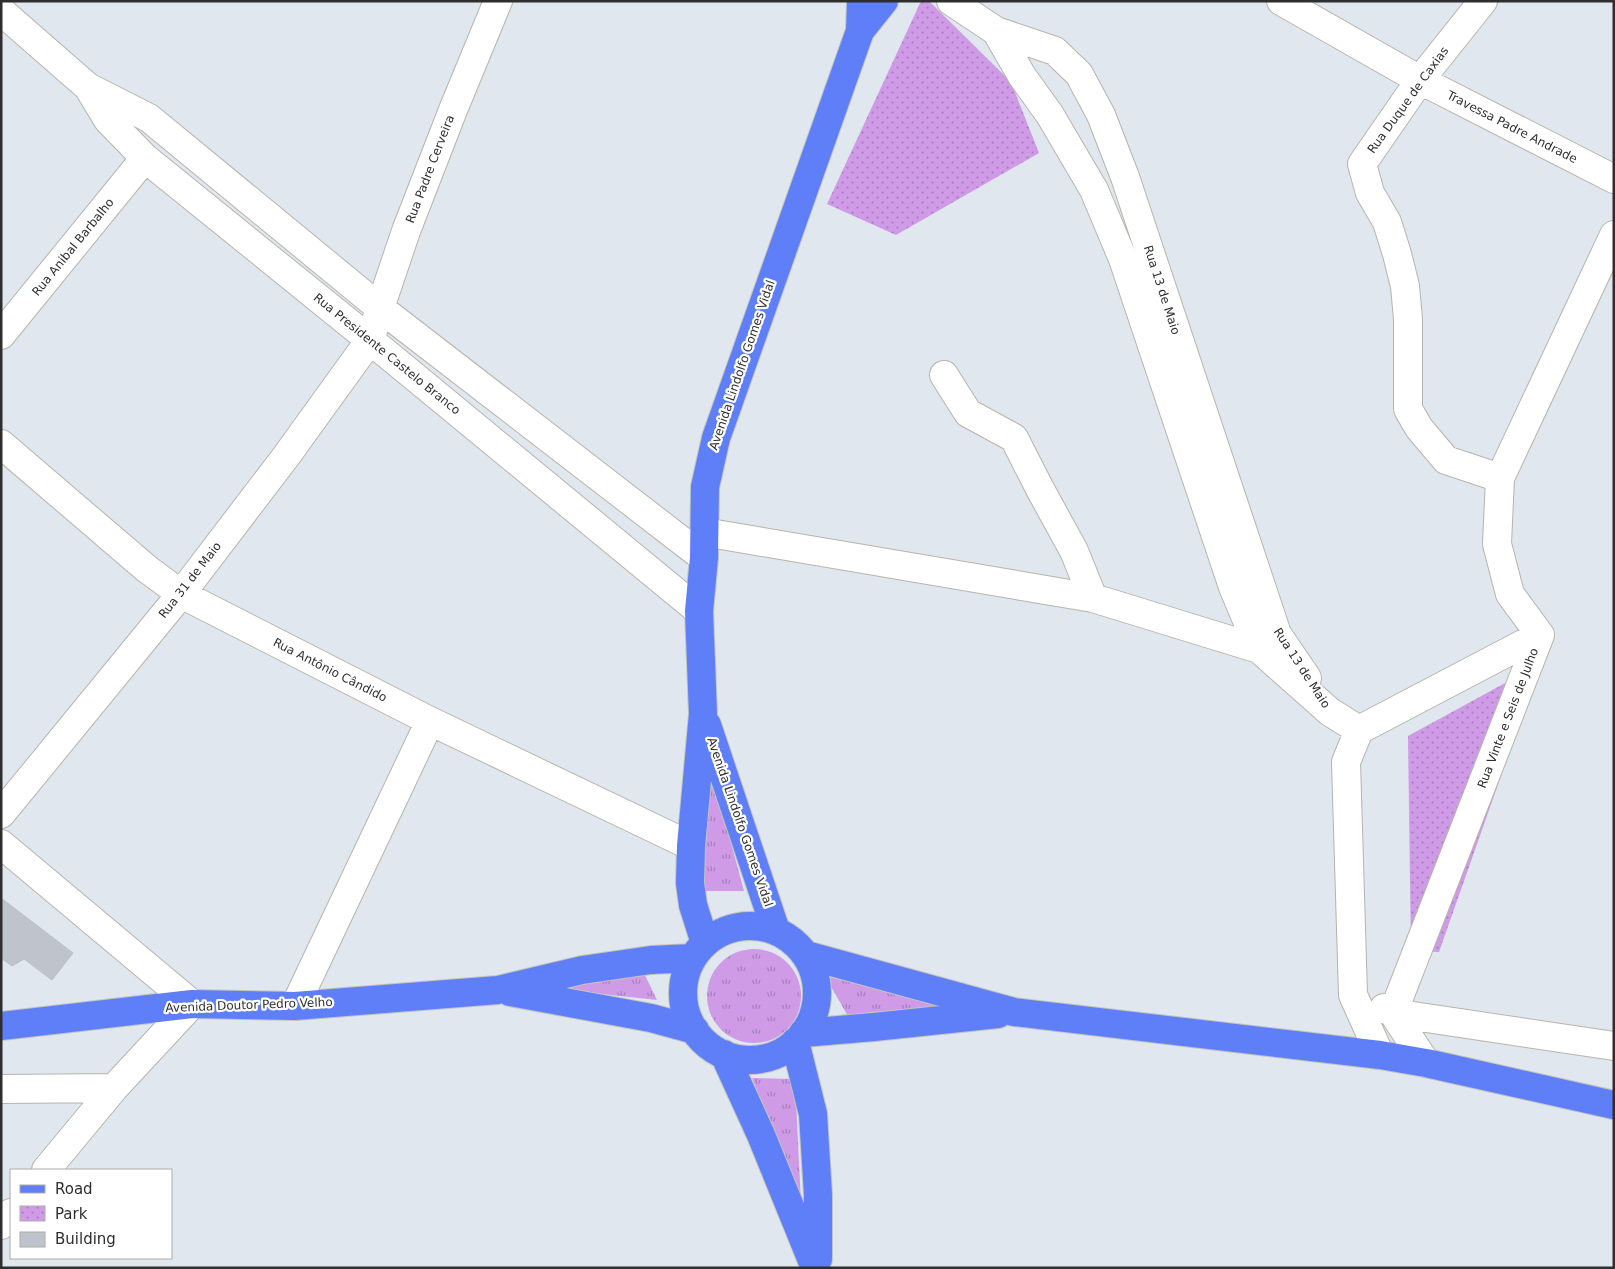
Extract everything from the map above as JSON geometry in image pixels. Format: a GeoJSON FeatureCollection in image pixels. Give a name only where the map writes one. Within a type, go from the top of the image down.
{"type":"FeatureCollection","features":[{"type":"Feature","properties":{"kind":"main road","name":"Avenida Lindolfo Gomes Vidal"},"geometry":{"type":"LineString","coordinates":[[699,951],[690,883],[691,846],[703,714],[699,611],[704,545],[705,487],[716,438],[860,31],[861,1]]}},
{"type":"Feature","properties":{"kind":"main road","name":"Avenida Lindolfo Gomes Vidal"},"geometry":{"type":"LineString","coordinates":[[860,31],[884,1]]}},
{"type":"Feature","properties":{"kind":"main road","name":"Avenida Lindolfo Gomes Vidal"},"geometry":{"type":"LineString","coordinates":[[703,714],[776,931]]}},
{"type":"Feature","properties":{"kind":"main road"},"geometry":{"type":"LineString","coordinates":[[758,926],[776,931],[793,941],[806,955],[814,972],[817,991],[815,1010],[808,1027],[780,1053],[762,1059],[742,1059],[724,1054],[708,1044],[694,1030],[686,1013],[683,994],[685,976],[699,951],[720,932],[739,927],[758,926]]}},
{"type":"Feature","properties":{"kind":"main road","name":"Avenida Doutor Pedro Velho"},"geometry":{"type":"LineString","coordinates":[[1,1026],[192,1004],[295,1006],[498,990],[582,970],[699,951]]}},
{"type":"Feature","properties":{"kind":"main road"},"geometry":{"type":"LineString","coordinates":[[806,955],[1014,1012],[1380,1055],[1426,1063],[1614,1105]]}},
{"type":"Feature","properties":{"kind":"main road","name":"Avenida Doutor Pedro Velho"},"geometry":{"type":"LineString","coordinates":[[498,990],[651,1018],[694,1030]]}},
{"type":"Feature","properties":{"kind":"main road"},"geometry":{"type":"LineString","coordinates":[[799,1037],[1014,1012]]}},
{"type":"Feature","properties":{"kind":"main road"},"geometry":{"type":"LineString","coordinates":[[799,1037],[816,1140],[817,1268]]}},
{"type":"Feature","properties":{"kind":"main road"},"geometry":{"type":"LineString","coordinates":[[724,1054],[762,1135],[817,1268]]}},
{"type":"Feature","properties":{"kind":"street","name":"Rua Padre Cerveira"},"geometry":{"type":"LineString","coordinates":[[370,340],[406,231],[449,119],[498,1]]}},
{"type":"Feature","properties":{"kind":"street","name":"Rua 13 de Maio"},"geometry":{"type":"LineString","coordinates":[[952,1],[996,31],[1055,51],[1079,74],[1101,115],[1125,177],[1268,642]]}},
{"type":"Feature","properties":{"kind":"street","name":"Travessa Padre Andrade"},"geometry":{"type":"LineString","coordinates":[[1281,1],[1420,80],[1614,179]]}},
{"type":"Feature","properties":{"kind":"street","name":"Rua Duque de Caxias"},"geometry":{"type":"LineString","coordinates":[[1483,1],[1420,80],[1362,164],[1370,193],[1387,222],[1404,286],[1408,319],[1408,409],[1419,428],[1446,460],[1500,478]]}},
{"type":"Feature","properties":{"kind":"street","name":"Rua Presidente Castelo Branco"},"geometry":{"type":"LineString","coordinates":[[1,11],[88,86],[149,118],[380,308],[704,545]]}},
{"type":"Feature","properties":{"kind":"street","name":"Rua 13 de Maio"},"geometry":{"type":"LineString","coordinates":[[996,31],[1022,76],[1050,115],[1094,190],[1123,259],[1233,587],[1268,642],[1330,712],[1359,730]]}},
{"type":"Feature","properties":{"kind":"street","name":"Rua Presidente Castelo Branco"},"geometry":{"type":"LineString","coordinates":[[88,86],[108,120],[145,158],[370,340],[699,611]]}},
{"type":"Feature","properties":{"kind":"street","name":"Rua Anibal Barbalho"},"geometry":{"type":"LineString","coordinates":[[1,335],[145,158]]}},
{"type":"Feature","properties":{"kind":"street"},"geometry":{"type":"LineString","coordinates":[[1094,190],[1125,177]]}},
{"type":"Feature","properties":{"kind":"street","name":"Rua Vinte e Seis de Julho"},"geometry":{"type":"LineString","coordinates":[[1393,1012],[1540,635],[1510,594],[1497,544],[1500,478],[1614,235]]}},
{"type":"Feature","properties":{"kind":"street","name":"Rua 31 de Maio"},"geometry":{"type":"LineString","coordinates":[[1,814],[181,594],[287,455],[370,340]]}},
{"type":"Feature","properties":{"kind":"street"},"geometry":{"type":"LineString","coordinates":[[944,375],[968,413],[1014,438],[1074,551],[1093,598]]}},
{"type":"Feature","properties":{"kind":"street","name":"Rua Antônio Cândido"},"geometry":{"type":"LineString","coordinates":[[1,444],[147,569],[181,594],[430,721],[691,846]]}},
{"type":"Feature","properties":{"kind":"street"},"geometry":{"type":"LineString","coordinates":[[704,545],[1093,598],[1268,642]]}},
{"type":"Feature","properties":{"kind":"street"},"geometry":{"type":"LineString","coordinates":[[1380,1055],[1353,995],[1346,762],[1359,730],[1540,635]]}},
{"type":"Feature","properties":{"kind":"street"},"geometry":{"type":"LineString","coordinates":[[295,1006],[430,721]]}},
{"type":"Feature","properties":{"kind":"street"},"geometry":{"type":"LineString","coordinates":[[1,844],[192,1004],[114,1088],[47,1169]]}},
{"type":"Feature","properties":{"kind":"street"},"geometry":{"type":"LineString","coordinates":[[1353,995],[1393,1012],[1614,1046]]}},
{"type":"Feature","properties":{"kind":"street"},"geometry":{"type":"LineString","coordinates":[[1393,1012],[1426,1063]]}},
{"type":"Feature","properties":{"kind":"street"},"geometry":{"type":"LineString","coordinates":[[1,1089],[114,1088]]}},
{"type":"Feature","properties":{"kind":"street"},"geometry":{"type":"LineString","coordinates":[[1,1225],[10,1214]]}},
{"type":"Feature","properties":{"kind":"green space"},"geometry":{"type":"Polygon","coordinates":[[[921,1],[929,1],[1011,82],[1039,153],[896,235],[827,204],[921,1]]]}},
{"type":"Feature","properties":{"kind":"green space"},"geometry":{"type":"Polygon","coordinates":[[[1507,682],[1526,705],[1439,952],[1411,951],[1408,736],[1507,682]]]}},
{"type":"Feature","properties":{"kind":"green space"},"geometry":{"type":"Polygon","coordinates":[[[707,754],[744,891],[697,891],[707,754]]]}},
{"type":"Feature","properties":{"kind":"green space"},"geometry":{"type":"Polygon","coordinates":[[[754,949],[772,953],[787,963],[797,978],[801,996],[797,1014],[787,1029],[772,1039],[754,1043],[736,1039],[721,1029],[711,1014],[707,996],[711,978],[721,963],[736,953],[754,949]]]}},
{"type":"Feature","properties":{"kind":"green space"},"geometry":{"type":"Polygon","coordinates":[[[642,969],[657,1000],[538,987],[642,969]]]}},
{"type":"Feature","properties":{"kind":"green space"},"geometry":{"type":"Polygon","coordinates":[[[825,976],[954,1006],[849,1018],[825,976]]]}},
{"type":"Feature","properties":{"kind":"green space"},"geometry":{"type":"Polygon","coordinates":[[[752,1078],[795,1079],[801,1204],[752,1078]]]}},
{"type":"Feature","properties":{"kind":"building"},"geometry":{"type":"Polygon","coordinates":[[[1,898],[73,953],[52,980],[24,959],[12,966],[1,958],[1,898]]]}}]}
